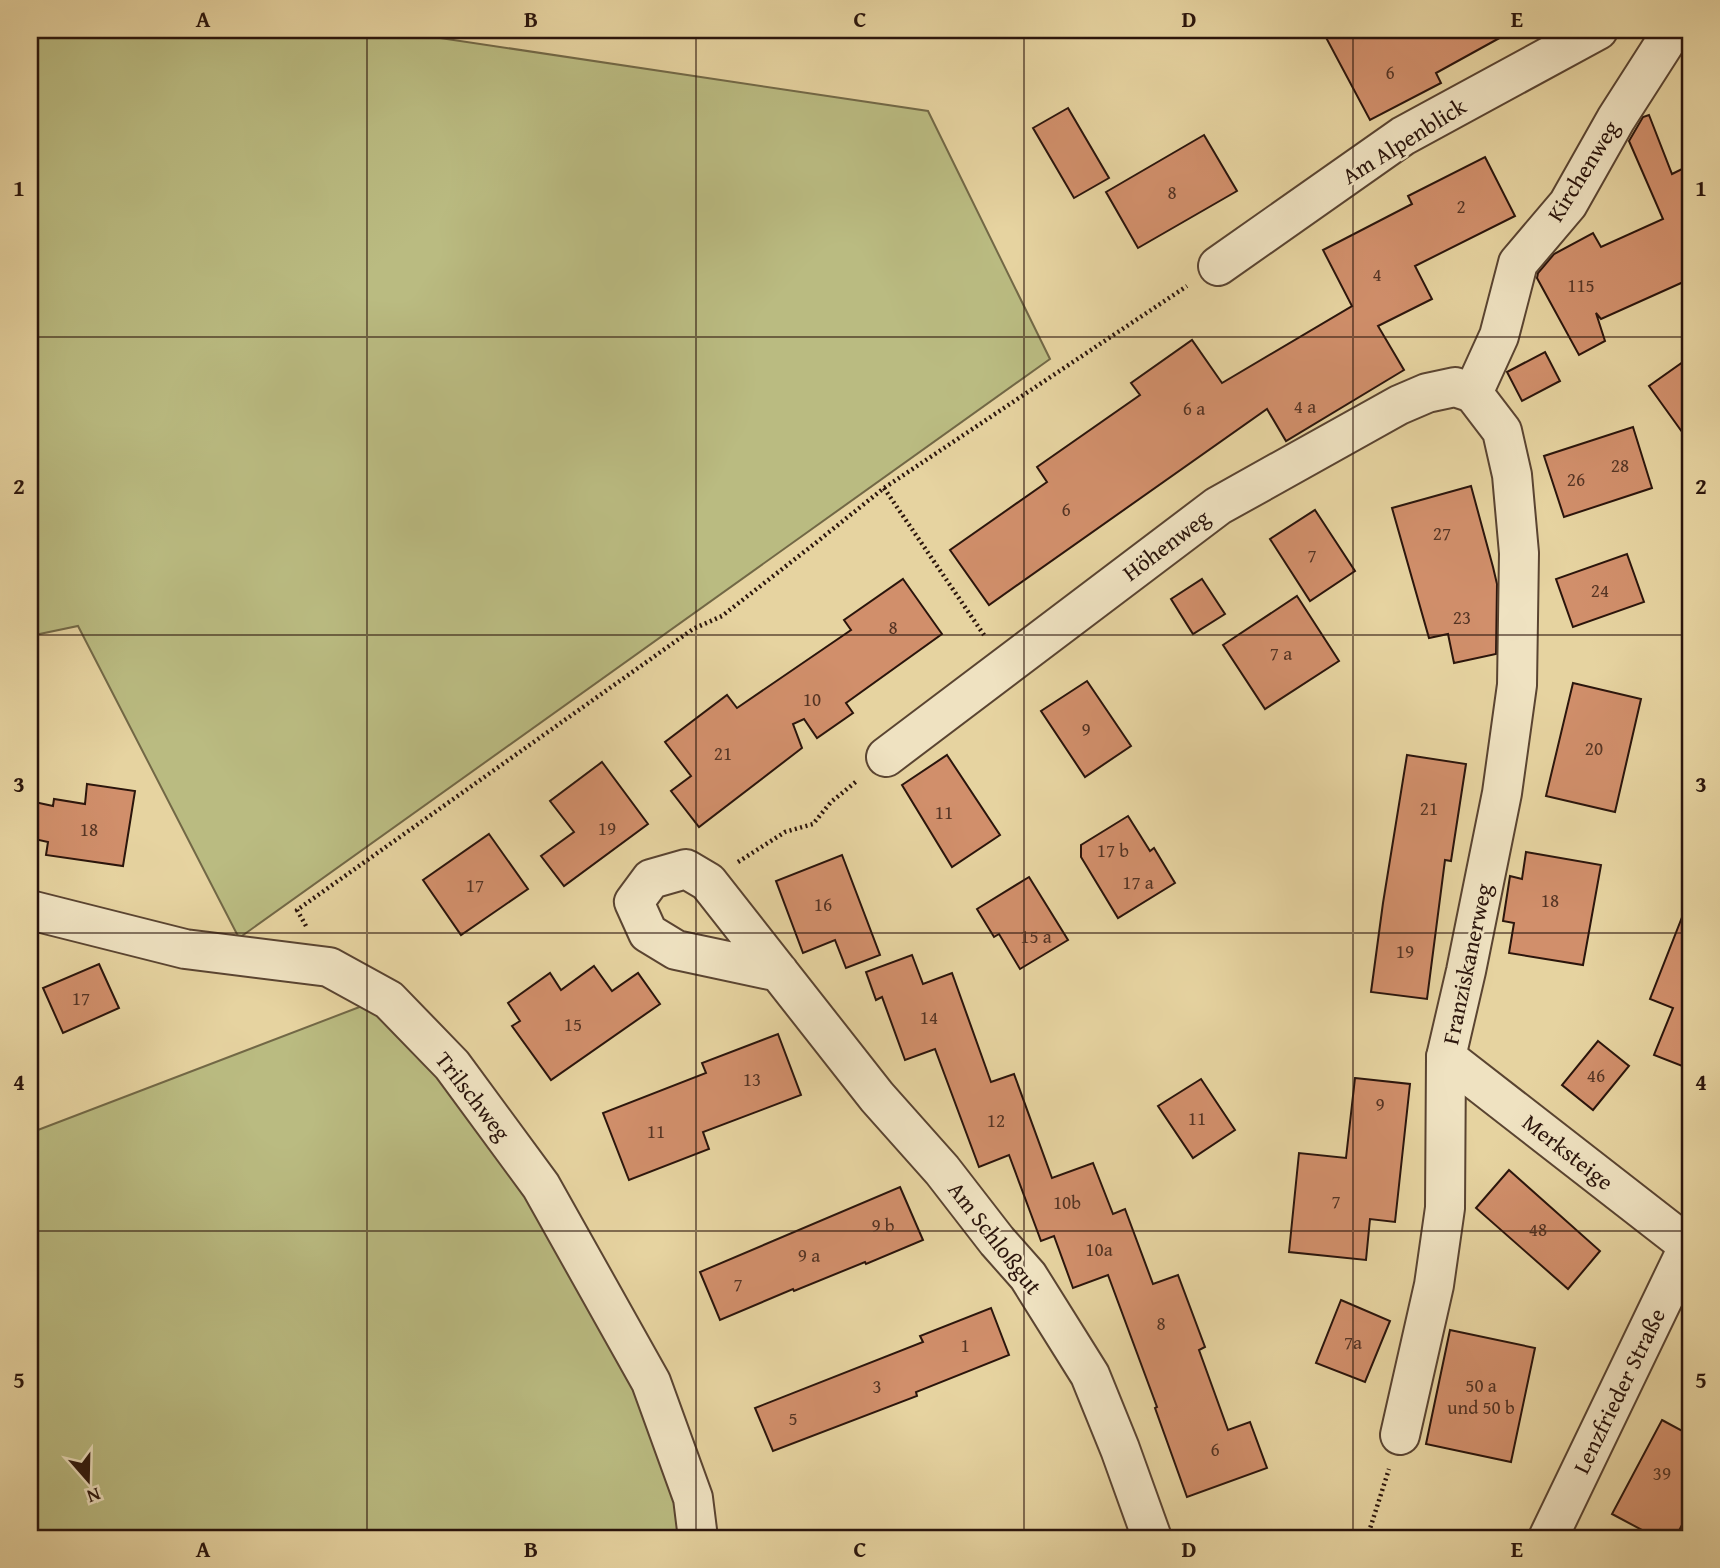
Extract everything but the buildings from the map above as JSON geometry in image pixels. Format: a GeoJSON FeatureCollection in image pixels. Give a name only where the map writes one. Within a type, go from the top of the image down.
{"type":"FeatureCollection","features":[{"type":"Feature","properties":{"kind":"street","name":"Am Alpenblick"},"geometry":{"type":"LineString","coordinates":[[1218,265],[1403,136],[1598,30]]}},
{"type":"Feature","properties":{"kind":"street","name":"Kirchenweg"},"geometry":{"type":"LineString","coordinates":[[1473,393],[1499,336],[1518,262],[1568,204],[1616,119],[1673,30]]}},
{"type":"Feature","properties":{"kind":"street","name":"Höhenweg"},"geometry":{"type":"LineString","coordinates":[[886,757],[1218,506],[1399,405],[1427,393],[1455,387],[1473,393]]}},
{"type":"Feature","properties":{"kind":"street","name":"Franziskanerweg"},"geometry":{"type":"LineString","coordinates":[[1400,1435],[1434,1285],[1445,1209],[1446,1058],[1502,793],[1517,685],[1519,553],[1512,475],[1502,431],[1473,393]]}},
{"type":"Feature","properties":{"kind":"street"},"geometry":{"type":"LineString","coordinates":[[708,882],[686,869],[651,879],[634,902],[648,933],[676,950],[779,972]]}},
{"type":"Feature","properties":{"kind":"street","name":"Am Schloßgut"},"geometry":{"type":"LineString","coordinates":[[708,882],[877,1097],[942,1170],[1028,1276],[1090,1375],[1152,1538]]}},
{"type":"Feature","properties":{"kind":"street","name":"Trilschweg"},"geometry":{"type":"LineString","coordinates":[[30,910],[184,949],[329,967],[389,1000],[452,1065],[541,1186],[651,1382],[693,1498],[698,1538]]}},
{"type":"Feature","properties":{"kind":"street","name":"Merksteige"},"geometry":{"type":"LineString","coordinates":[[1446,1058],[1690,1245]]}},
{"type":"Feature","properties":{"kind":"street","name":"Lenzfrieder Straße"},"geometry":{"type":"LineString","coordinates":[[1548,1538],[1690,1245]]}},
{"type":"Feature","properties":{"kind":"path"},"geometry":{"type":"LineString","coordinates":[[329,967],[297,910],[692,629],[722,615],[884,488],[1218,265]]}},
{"type":"Feature","properties":{"kind":"path"},"geometry":{"type":"LineString","coordinates":[[884,488],[1006,667]]}},
{"type":"Feature","properties":{"kind":"path"},"geometry":{"type":"LineString","coordinates":[[708,882],[785,832],[813,824],[831,802],[886,757]]}},
{"type":"Feature","properties":{"kind":"path"},"geometry":{"type":"LineString","coordinates":[[1367,1538],[1400,1435]]}},
{"type":"Feature","properties":{"kind":"green space"},"geometry":{"type":"Polygon","coordinates":[[[30,30],[387,30],[928,111],[1050,359],[239,938],[78,626],[30,636],[30,30]]]}},
{"type":"Feature","properties":{"kind":"green space"},"geometry":{"type":"Polygon","coordinates":[[[370,1003],[440,1067],[532,1192],[639,1386],[678,1501],[682,1538],[30,1538],[30,1133],[370,1003]]]}}]}
